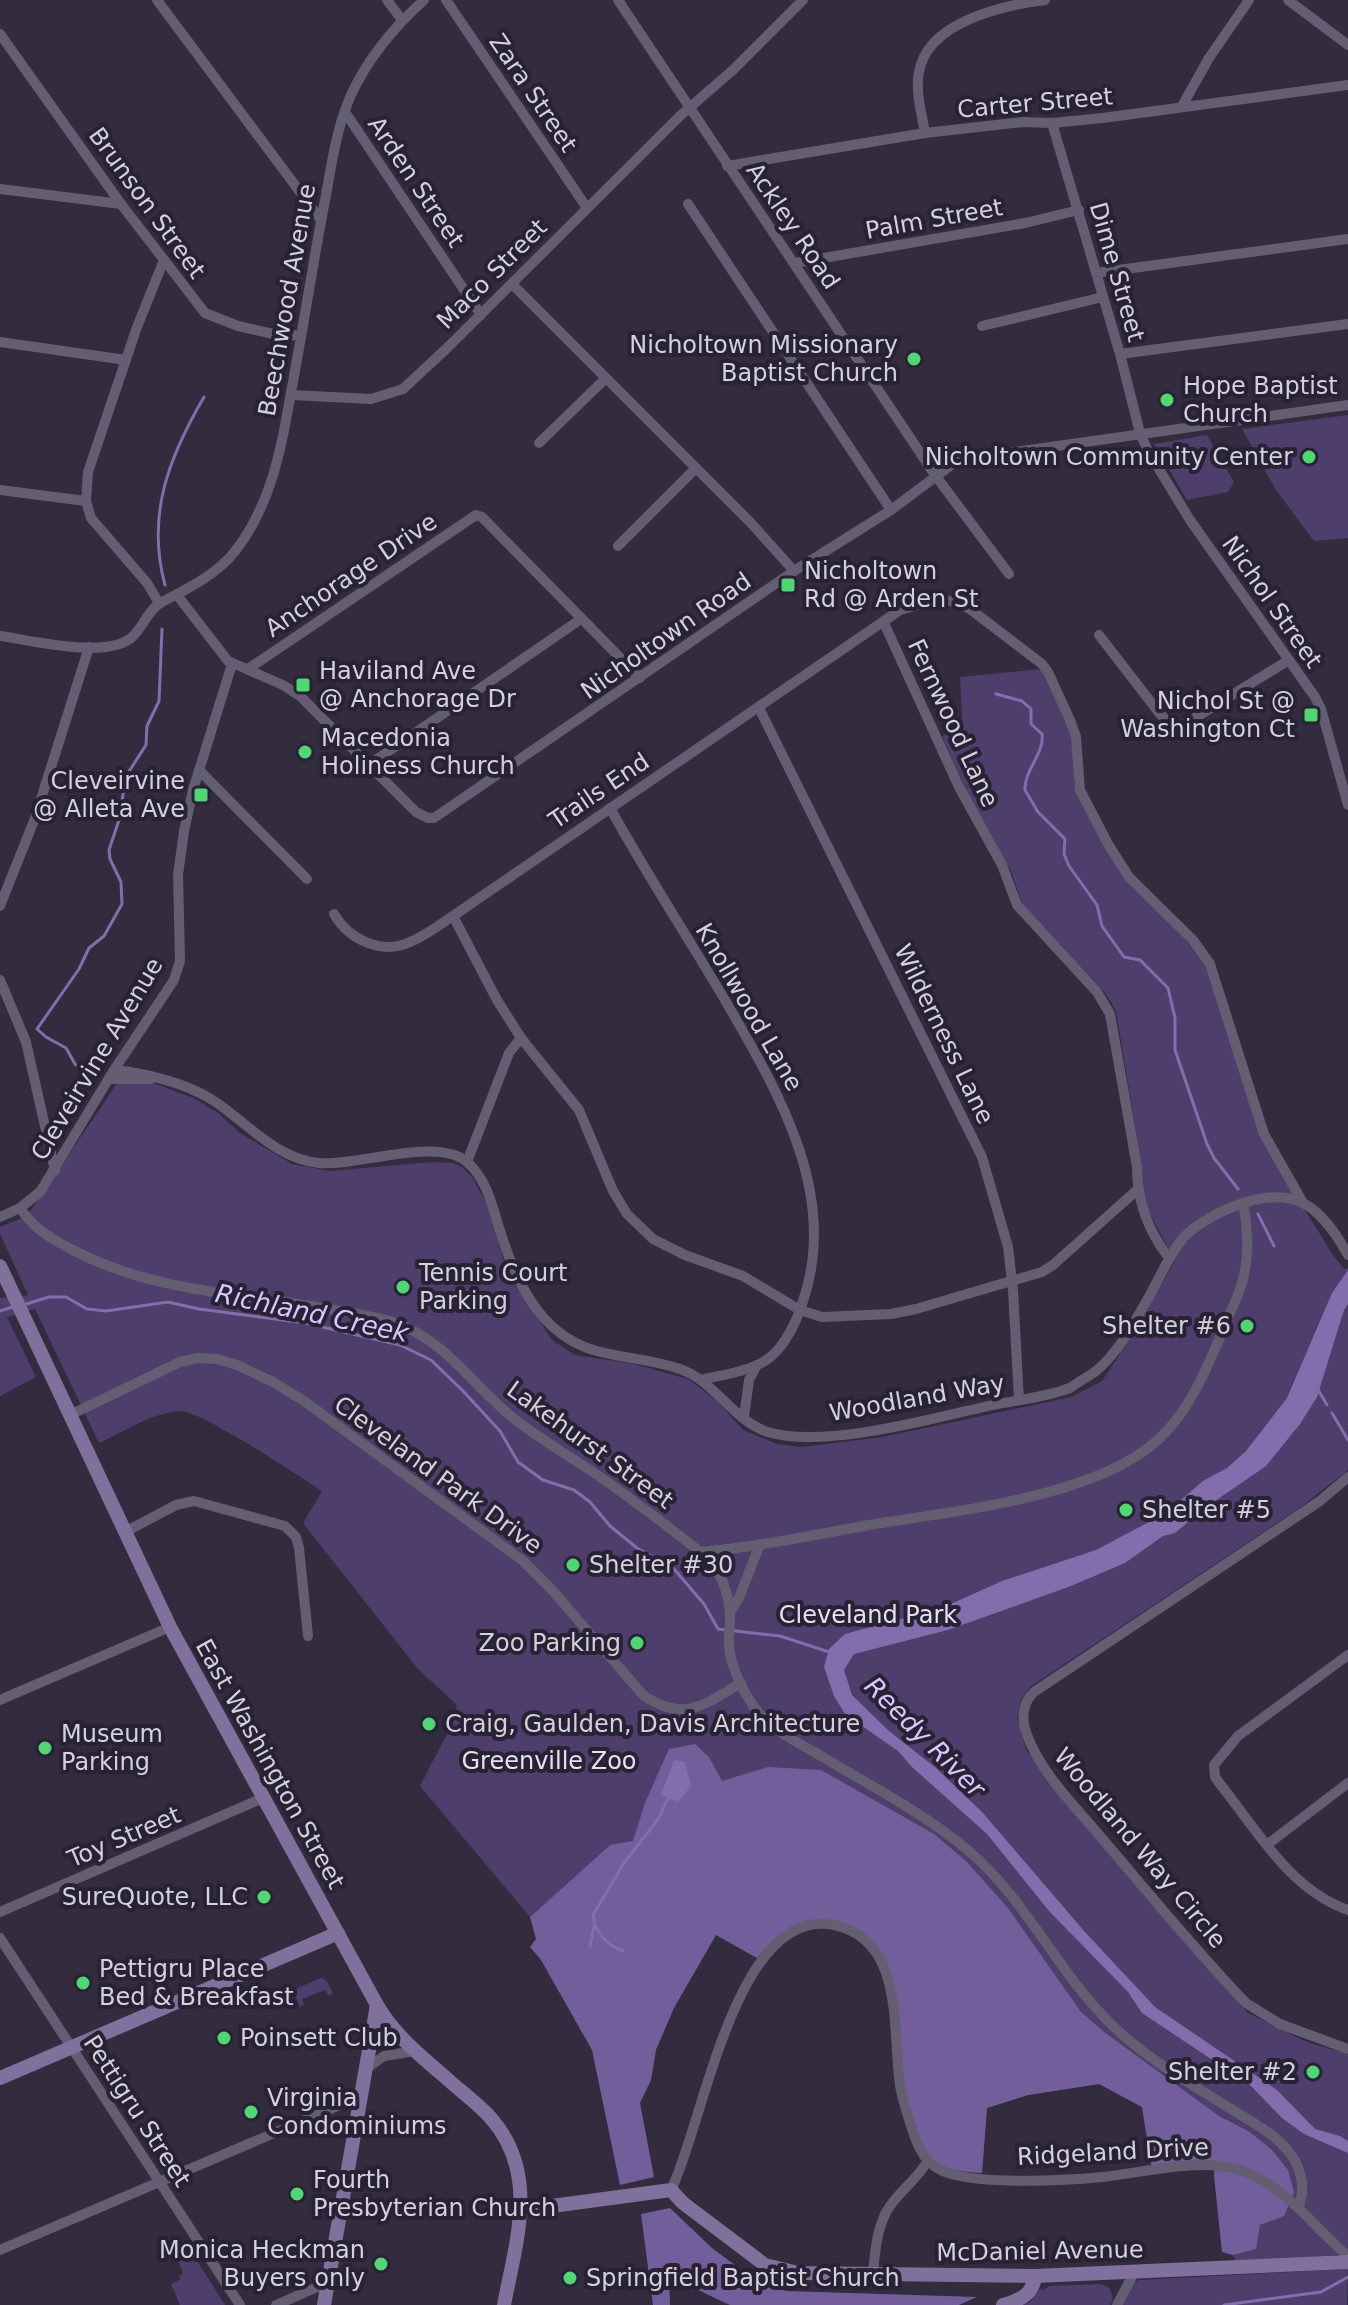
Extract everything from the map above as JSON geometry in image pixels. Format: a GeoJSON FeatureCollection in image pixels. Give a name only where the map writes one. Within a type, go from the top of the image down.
{"type":"FeatureCollection","features":[{"type":"Feature","properties":{"kind":"street"},"geometry":{"type":"LineString","coordinates":[[157,0],[321,220]]}},
{"type":"Feature","properties":{"kind":"street"},"geometry":{"type":"LineString","coordinates":[[387,0],[402,20]]}},
{"type":"Feature","properties":{"kind":"street","name":"Beechwood Avenue"},"geometry":{"type":"LineString","coordinates":[[159,603],[177,595],[223,564],[235,552],[266,497],[278,462],[321,220],[345,112],[368,64],[402,20],[424,0]]}},
{"type":"Feature","properties":{"kind":"street","name":"Zara Street"},"geometry":{"type":"LineString","coordinates":[[446,0],[587,208]]}},
{"type":"Feature","properties":{"kind":"street","name":"Ackley Road"},"geometry":{"type":"LineString","coordinates":[[618,0],[935,475],[1009,574]]}},
{"type":"Feature","properties":{"kind":"street","name":"Maco Street"},"geometry":{"type":"LineString","coordinates":[[291,395],[371,399],[409,384],[681,115],[691,109],[803,0]]}},
{"type":"Feature","properties":{"kind":"street"},"geometry":{"type":"LineString","coordinates":[[925,133],[918,78],[921,63],[934,45],[969,18],[1030,1],[1045,0]]}},
{"type":"Feature","properties":{"kind":"street"},"geometry":{"type":"LineString","coordinates":[[1182,106],[1209,58],[1249,0]]}},
{"type":"Feature","properties":{"kind":"street"},"geometry":{"type":"LineString","coordinates":[[1288,0],[1348,45]]}},
{"type":"Feature","properties":{"kind":"street","name":"Brunson Street"},"geometry":{"type":"LineString","coordinates":[[0,34],[199,307],[223,322],[282,336],[301,335]]}},
{"type":"Feature","properties":{"kind":"street","name":"Carter Street"},"geometry":{"type":"LineString","coordinates":[[727,166],[925,133],[1023,122],[1052,123],[1103,118],[1348,85]]}},
{"type":"Feature","properties":{"kind":"street","name":"Arden Street"},"geometry":{"type":"LineString","coordinates":[[345,112],[481,315]]}},
{"type":"Feature","properties":{"kind":"street","name":"Dime Street"},"geometry":{"type":"LineString","coordinates":[[1052,123],[1140,433]]}},
{"type":"Feature","properties":{"kind":"street"},"geometry":{"type":"LineString","coordinates":[[0,189],[121,204]]}},
{"type":"Feature","properties":{"kind":"street"},"geometry":{"type":"LineString","coordinates":[[688,204],[891,510]]}},
{"type":"Feature","properties":{"kind":"street","name":"Palm Street"},"geometry":{"type":"LineString","coordinates":[[795,263],[1025,223],[1079,210]]}},
{"type":"Feature","properties":{"kind":"street"},"geometry":{"type":"LineString","coordinates":[[1096,273],[1348,239]]}},
{"type":"Feature","properties":{"kind":"street"},"geometry":{"type":"LineString","coordinates":[[0,636],[89,647],[118,644],[129,640],[159,603],[147,583],[97,528],[86,501],[88,472],[164,260]]}},
{"type":"Feature","properties":{"kind":"street"},"geometry":{"type":"LineString","coordinates":[[512,284],[794,571]]}},
{"type":"Feature","properties":{"kind":"street"},"geometry":{"type":"LineString","coordinates":[[982,326],[1103,297]]}},
{"type":"Feature","properties":{"kind":"street"},"geometry":{"type":"LineString","coordinates":[[1120,354],[1348,324]]}},
{"type":"Feature","properties":{"kind":"street"},"geometry":{"type":"LineString","coordinates":[[0,342],[126,360]]}},
{"type":"Feature","properties":{"kind":"street"},"geometry":{"type":"LineString","coordinates":[[539,443],[605,379]]}},
{"type":"Feature","properties":{"kind":"street","name":"Nicholtown Road"},"geometry":{"type":"LineString","coordinates":[[370,764],[416,812],[428,818],[441,815],[794,571],[891,510],[949,464],[968,458],[1348,405]]}},
{"type":"Feature","properties":{"kind":"street","name":"Nichol Street"},"geometry":{"type":"LineString","coordinates":[[1140,433],[1190,520],[1321,709],[1344,771],[1348,805]]}},
{"type":"Feature","properties":{"kind":"street"},"geometry":{"type":"LineString","coordinates":[[618,546],[696,468]]}},
{"type":"Feature","properties":{"kind":"street"},"geometry":{"type":"LineString","coordinates":[[0,490],[86,501]]}},
{"type":"Feature","properties":{"kind":"street","name":"Anchorage Drive"},"geometry":{"type":"LineString","coordinates":[[248,669],[476,515],[482,517],[581,619]]}},
{"type":"Feature","properties":{"kind":"street"},"geometry":{"type":"LineString","coordinates":[[177,595],[232,664],[300,696],[370,764],[581,619],[640,678]]}},
{"type":"Feature","properties":{"kind":"street","name":"Fernwood Lane"},"geometry":{"type":"LineString","coordinates":[[1169,1258],[1153,1235],[1137,1190],[1137,1167],[1110,1014],[1097,992],[1017,905],[1002,865],[964,798],[884,623],[900,610],[914,604],[945,600],[957,603],[1036,659],[1048,672],[1063,700],[1076,737],[1077,780],[1086,803],[1129,877],[1193,940],[1210,964],[1264,1134],[1303,1202]]}},
{"type":"Feature","properties":{"kind":"street","name":"Trails End"},"geometry":{"type":"LineString","coordinates":[[334,914],[340,923],[363,941],[383,946],[408,943],[453,916],[884,623]]}},
{"type":"Feature","properties":{"kind":"street"},"geometry":{"type":"LineString","coordinates":[[1099,635],[1160,714],[1176,727],[1289,660]]}},
{"type":"Feature","properties":{"kind":"street"},"geometry":{"type":"LineString","coordinates":[[0,906],[21,858],[89,647]]}},
{"type":"Feature","properties":{"kind":"street","name":"Cleveirvine Avenue"},"geometry":{"type":"LineString","coordinates":[[0,1217],[20,1208],[40,1192],[177,971],[180,961],[179,859],[199,770],[232,664]]}},
{"type":"Feature","properties":{"kind":"street","name":"Wilderness Lane"},"geometry":{"type":"LineString","coordinates":[[759,708],[982,1157],[1003,1223],[1013,1282],[1019,1400]]}},
{"type":"Feature","properties":{"kind":"street"},"geometry":{"type":"LineString","coordinates":[[199,770],[307,879]]}},
{"type":"Feature","properties":{"kind":"street","name":"Knollwood Lane"},"geometry":{"type":"LineString","coordinates":[[610,808],[771,1080],[785,1110],[807,1176],[814,1216],[810,1283],[788,1336],[767,1360],[701,1380]]}},
{"type":"Feature","properties":{"kind":"street"},"geometry":{"type":"LineString","coordinates":[[453,916],[497,1000],[521,1038],[579,1110],[613,1191],[636,1224],[668,1247],[743,1276],[800,1310],[822,1317],[891,1314],[1013,1282],[1053,1265],[1137,1190]]}},
{"type":"Feature","properties":{"kind":"street"},"geometry":{"type":"LineString","coordinates":[[0,980],[26,1042],[55,1171]]}},
{"type":"Feature","properties":{"kind":"street"},"geometry":{"type":"LineString","coordinates":[[112,1075],[153,1079],[200,1093],[272,1146],[307,1161],[326,1164],[436,1153],[456,1156],[467,1162],[509,1053],[521,1038]]}},
{"type":"Feature","properties":{"kind":"street","name":"Woodland Way"},"geometry":{"type":"LineString","coordinates":[[467,1162],[477,1173],[492,1202],[521,1283],[541,1315],[559,1334],[593,1351],[657,1362],[684,1371],[701,1380],[744,1417],[767,1431],[806,1437],[882,1429],[1070,1388],[1096,1370],[1132,1324],[1169,1258],[1186,1235],[1223,1210],[1243,1203],[1280,1196],[1303,1202]]}},
{"type":"Feature","properties":{"kind":"street"},"geometry":{"type":"LineString","coordinates":[[1280,1196],[1285,1171]]}},
{"type":"Feature","properties":{"kind":"street"},"geometry":{"type":"LineString","coordinates":[[1303,1202],[1324,1222],[1348,1255]]}},
{"type":"Feature","properties":{"kind":"street"},"geometry":{"type":"LineString","coordinates":[[700,1552],[1024,1499],[1110,1469],[1146,1449],[1181,1412],[1238,1295],[1244,1279],[1248,1247],[1243,1203]]}},
{"type":"Feature","properties":{"kind":"street","name":"Lakehurst Street"},"geometry":{"type":"LineString","coordinates":[[20,1208],[30,1223],[49,1237],[92,1261],[131,1276],[356,1314],[405,1327],[428,1339],[448,1354],[514,1419],[613,1486],[710,1560],[723,1582],[730,1616]]}},
{"type":"Feature","properties":{"kind":"street","name":"East Washington Street"},"geometry":{"type":"LineString","coordinates":[[0,1266],[170,1627],[377,2005],[386,2020],[415,2051],[477,2105],[502,2134],[517,2169],[522,2210],[504,2305]]}},
{"type":"Feature","properties":{"kind":"street","name":"Cleveland Park Drive"},"geometry":{"type":"LineString","coordinates":[[70,1415],[180,1362],[198,1358],[237,1365],[304,1401],[514,1553],[536,1573],[644,1696],[663,1706],[692,1709],[701,1707],[741,1683]]}},
{"type":"Feature","properties":{"kind":"street"},"geometry":{"type":"LineString","coordinates":[[744,1417],[749,1380],[757,1365]]}},
{"type":"Feature","properties":{"kind":"street","name":"Woodland Way Circle"},"geometry":{"type":"LineString","coordinates":[[1348,1477],[1320,1501],[1034,1692],[1023,1714],[1033,1748],[1062,1790],[1235,1991],[1256,2011],[1280,2024],[1348,2049]]}},
{"type":"Feature","properties":{"kind":"street"},"geometry":{"type":"LineString","coordinates":[[125,1532],[176,1505],[194,1501],[285,1526],[296,1537],[299,1548],[308,1636]]}},
{"type":"Feature","properties":{"kind":"street"},"geometry":{"type":"LineString","coordinates":[[760,1544],[730,1616],[729,1637],[731,1659],[758,1711],[779,1729],[922,1816],[989,1869],[1085,1996],[1124,2036],[1281,2143],[1300,2171],[1302,2196],[1298,2208]]}},
{"type":"Feature","properties":{"kind":"street"},"geometry":{"type":"LineString","coordinates":[[0,1700],[170,1627]]}},
{"type":"Feature","properties":{"kind":"street"},"geometry":{"type":"LineString","coordinates":[[1348,1655],[1238,1736],[1214,1765],[1215,1777],[1220,1784],[1304,1886],[1329,1903],[1348,1910]]}},
{"type":"Feature","properties":{"kind":"street"},"geometry":{"type":"LineString","coordinates":[[1268,1844],[1348,1783]]}},
{"type":"Feature","properties":{"kind":"street","name":"Toy Street"},"geometry":{"type":"LineString","coordinates":[[0,1912],[263,1798]]}},
{"type":"Feature","properties":{"kind":"street"},"geometry":{"type":"LineString","coordinates":[[522,2210],[671,2190],[724,2035],[755,1968],[772,1947],[794,1930],[813,1925],[836,1925],[857,1933],[884,1964],[893,2007],[900,2087],[917,2146],[927,2162],[916,2180],[889,2206],[880,2231],[873,2273]]}},
{"type":"Feature","properties":{"kind":"street"},"geometry":{"type":"LineString","coordinates":[[0,2078],[338,1933]]}},
{"type":"Feature","properties":{"kind":"street","name":"Pettigru Street"},"geometry":{"type":"LineString","coordinates":[[0,1938],[240,2305]]}},
{"type":"Feature","properties":{"kind":"street"},"geometry":{"type":"LineString","coordinates":[[324,2305],[377,2005]]}},
{"type":"Feature","properties":{"kind":"street"},"geometry":{"type":"LineString","coordinates":[[366,2069],[384,2056],[415,2051]]}},
{"type":"Feature","properties":{"kind":"street"},"geometry":{"type":"LineString","coordinates":[[0,2250],[361,2096]]}},
{"type":"Feature","properties":{"kind":"street","name":"Ridgeland Drive"},"geometry":{"type":"LineString","coordinates":[[927,2162],[951,2174],[1025,2179],[1085,2179],[1197,2165],[1229,2167],[1262,2180],[1298,2208],[1348,2259]]}},
{"type":"Feature","properties":{"kind":"street","name":"McDaniel Avenue"},"geometry":{"type":"LineString","coordinates":[[671,2190],[683,2203],[765,2265],[798,2273],[1035,2276],[1348,2259]]}},
{"type":"Feature","properties":{"kind":"street"},"geometry":{"type":"LineString","coordinates":[[1117,2305],[1134,2273]]}},
{"type":"Feature","properties":{"kind":"street"},"geometry":{"type":"LineString","coordinates":[[1003,2305],[1024,2298],[1031,2290],[1035,2276]]}},
{"type":"Feature","properties":{"kind":"street"},"geometry":{"type":"LineString","coordinates":[[276,2305],[329,2282]]}},
{"type":"Feature","properties":{"kind":"green space"},"geometry":{"type":"Polygon","coordinates":[[[1348,415],[1348,538],[1314,541],[1276,490],[1242,429],[1348,415]]]}},
{"type":"Feature","properties":{"kind":"green space"},"geometry":{"type":"Polygon","coordinates":[[[1207,435],[1234,482],[1228,492],[1187,500],[1154,444],[1207,435]]]}},
{"type":"Feature","properties":{"kind":"green space","name":"Cleveland Park"},"geometry":{"type":"Polygon","coordinates":[[[1041,669],[1059,699],[1074,747],[1074,783],[1082,802],[1108,850],[1205,962],[1287,1181],[1333,1255],[1344,1269],[1348,1268],[1348,1470],[1301,1507],[1030,1687],[1021,1699],[1017,1718],[1026,1750],[1117,1863],[1248,2013],[1307,2042],[1348,2054],[1348,2254],[1236,2263],[1233,2255],[1222,2252],[1214,2175],[1216,2161],[1152,2169],[1142,2107],[1099,2084],[1028,2095],[987,2108],[982,2173],[969,2172],[905,2026],[884,1956],[867,1936],[845,1924],[819,1921],[794,1926],[769,1944],[757,1958],[686,1918],[610,1845],[530,1917],[420,1786],[457,1715],[456,1704],[418,1669],[303,1523],[322,1491],[228,1432],[180,1411],[148,1419],[99,1443],[35,1309],[7,1317],[36,1377],[0,1396],[0,1298],[28,1295],[0,1234],[0,1227],[27,1216],[118,1082],[148,1081],[193,1098],[217,1112],[240,1133],[292,1164],[330,1171],[431,1162],[462,1167],[472,1177],[487,1204],[507,1271],[552,1340],[575,1355],[634,1364],[688,1379],[716,1400],[743,1430],[777,1444],[801,1447],[883,1437],[1071,1397],[1102,1381],[1175,1261],[1148,1210],[1142,1190],[1137,1137],[1116,1011],[1106,994],[1022,903],[1011,871],[973,805],[942,737],[962,719],[960,677],[1041,669]]]}},
{"type":"Feature","properties":{"kind":"green space"},"geometry":{"type":"Polygon","coordinates":[[[321,1978],[326,1980],[333,1993],[329,1996],[325,1990],[302,1999],[304,2004],[300,2007],[293,1990],[321,1978]]]}},
{"type":"Feature","properties":{"kind":"green space"},"geometry":{"type":"Polygon","coordinates":[[[192,2253],[225,2305],[180,2305],[171,2284],[181,2279],[179,2276],[183,2274],[178,2260],[192,2253]]]}},
{"type":"Feature","properties":{"kind":"green space"},"geometry":{"type":"Polygon","coordinates":[[[1348,2269],[1347,2305],[1121,2305],[1138,2280],[1348,2269]]]}},
{"type":"Feature","properties":{"kind":"green space"},"geometry":{"type":"Polygon","coordinates":[[[1101,2284],[1110,2288],[1113,2299],[1110,2305],[1023,2305],[1030,2302],[1040,2289],[1050,2286],[1101,2284]]]}},
{"type":"Feature","properties":{"kind":"shaded area"},"geometry":{"type":"Polygon","coordinates":[[[1348,1270],[1348,1304],[1317,1397],[1266,1466],[1175,1533],[1163,1536],[1125,1563],[948,1630],[854,1654],[844,1670],[852,1695],[983,1813],[1084,1931],[1155,2007],[1277,2090],[1315,2129],[1348,2141],[1348,2153],[1304,2134],[1282,2118],[1250,2085],[1142,2013],[1128,1992],[1049,1911],[987,1834],[898,1751],[845,1714],[834,1696],[824,1667],[829,1649],[845,1634],[942,1608],[1002,1581],[1096,1550],[1166,1513],[1203,1481],[1227,1468],[1246,1451],[1287,1398],[1332,1293],[1348,1270]]]}},
{"type":"Feature","properties":{"kind":"shaded area"},"geometry":{"type":"Polygon","coordinates":[[[695,1744],[709,1757],[722,1781],[768,1767],[821,1770],[934,1834],[966,1861],[1008,1908],[1081,2012],[1219,2116],[1250,2132],[1272,2150],[1288,2170],[1294,2192],[1284,2216],[1260,2225],[1256,2249],[1233,2255],[1222,2252],[1214,2175],[1216,2161],[1152,2169],[1142,2107],[1099,2084],[1028,2095],[987,2108],[982,2173],[954,2170],[934,2162],[922,2147],[906,2094],[899,2015],[889,1967],[878,1948],[861,1932],[824,1919],[792,1928],[773,1941],[757,1958],[716,1935],[674,2008],[656,2050],[651,2080],[640,2103],[654,2177],[620,2185],[592,2050],[541,1960],[530,1947],[536,1939],[530,1917],[610,1845],[633,1841],[645,1803],[669,1749],[695,1744]]]}},
{"type":"Feature","properties":{"kind":"shaded area"},"geometry":{"type":"Polygon","coordinates":[[[674,1760],[685,1762],[691,1786],[678,1802],[661,1795],[674,1760]]]}},
{"type":"Feature","properties":{"kind":"shaded area"},"geometry":{"type":"Polygon","coordinates":[[[670,2208],[712,2248],[747,2274],[786,2291],[977,2297],[959,2305],[730,2305],[669,2278],[670,2305],[653,2305],[641,2214],[670,2208]]]}},
{"type":"Feature","properties":{"kind":"waterway"},"geometry":{"type":"LineString","coordinates":[[165,585],[158,535],[164,487],[180,442],[204,397]]}},
{"type":"Feature","properties":{"kind":"waterway"},"geometry":{"type":"LineString","coordinates":[[93,1082],[75,1064],[66,1048],[37,1029],[79,969],[89,948],[104,936],[122,904],[121,882],[109,850],[119,820],[126,776],[146,745],[147,726],[159,701],[162,629]]}},
{"type":"Feature","properties":{"kind":"waterway"},"geometry":{"type":"LineString","coordinates":[[996,694],[1022,701],[1031,709],[1031,724],[1042,734],[1042,741],[1025,790],[1038,812],[1065,839],[1064,854],[1069,866],[1097,905],[1102,926],[1124,957],[1140,960],[1168,988],[1175,1018],[1175,1050],[1207,1144],[1238,1189]]}},
{"type":"Feature","properties":{"kind":"waterway"},"geometry":{"type":"LineString","coordinates":[[1258,1214],[1274,1246]]}},
{"type":"Feature","properties":{"kind":"waterway","name":"Richland Creek"},"geometry":{"type":"LineString","coordinates":[[23,1305],[49,1297],[66,1297],[87,1309],[106,1311],[168,1302],[305,1323],[400,1345],[431,1360],[463,1391],[500,1431],[518,1462],[543,1480],[574,1490],[637,1548],[674,1569],[704,1604],[718,1629],[780,1636],[829,1652]]}},
{"type":"Feature","properties":{"kind":"waterway","name":"Richland Creek"},"geometry":{"type":"LineString","coordinates":[[0,1311],[16,1306]]}},
{"type":"Feature","properties":{"kind":"waterway"},"geometry":{"type":"LineString","coordinates":[[1317,1388],[1327,1405]]}},
{"type":"Feature","properties":{"kind":"waterway"},"geometry":{"type":"LineString","coordinates":[[1332,1413],[1348,1440]]}},
{"type":"Feature","properties":{"kind":"waterway"},"geometry":{"type":"LineString","coordinates":[[623,1951],[603,1938],[593,1915],[624,1863],[659,1818],[668,1798]]}},
{"type":"Feature","properties":{"kind":"waterway"},"geometry":{"type":"LineString","coordinates":[[590,1946],[594,1927]]}},
{"type":"Feature","properties":{"kind":"waterway"},"geometry":{"type":"LineString","coordinates":[[1224,2305],[1321,2292],[1348,2277]]}},
{"type":"Feature","properties":{"kind":"place","name":"Nicholtown Missionary Baptist Church"},"geometry":{"type":"Point","coordinates":[914,359]}},
{"type":"Feature","properties":{"kind":"place","name":"Hope Baptist Church"},"geometry":{"type":"Point","coordinates":[1167,400]}},
{"type":"Feature","properties":{"kind":"place","name":"Nicholtown Community Center"},"geometry":{"type":"Point","coordinates":[1309,457]}},
{"type":"Feature","properties":{"kind":"place","name":"Nicholtown Rd @ Arden St"},"geometry":{"type":"Point","coordinates":[788,585]}},
{"type":"Feature","properties":{"kind":"place","name":"Haviland Ave @ Anchorage Dr"},"geometry":{"type":"Point","coordinates":[303,685]}},
{"type":"Feature","properties":{"kind":"place","name":"Nichol St @ Washington Ct"},"geometry":{"type":"Point","coordinates":[1311,715]}},
{"type":"Feature","properties":{"kind":"place","name":"Macedonia Holiness Church"},"geometry":{"type":"Point","coordinates":[305,752]}},
{"type":"Feature","properties":{"kind":"place","name":"Cleveirvine @ Alleta Ave"},"geometry":{"type":"Point","coordinates":[201,795]}},
{"type":"Feature","properties":{"kind":"place","name":"Tennis Court Parking"},"geometry":{"type":"Point","coordinates":[403,1287]}},
{"type":"Feature","properties":{"kind":"place","name":"Shelter #6"},"geometry":{"type":"Point","coordinates":[1247,1326]}},
{"type":"Feature","properties":{"kind":"place","name":"Shelter #5"},"geometry":{"type":"Point","coordinates":[1126,1510]}},
{"type":"Feature","properties":{"kind":"place","name":"Shelter #30"},"geometry":{"type":"Point","coordinates":[573,1565]}},
{"type":"Feature","properties":{"kind":"place","name":"Zoo Parking"},"geometry":{"type":"Point","coordinates":[637,1643]}},
{"type":"Feature","properties":{"kind":"place","name":"Craig, Gaulden, Davis Architecture"},"geometry":{"type":"Point","coordinates":[429,1724]}},
{"type":"Feature","properties":{"kind":"place","name":"Museum Parking"},"geometry":{"type":"Point","coordinates":[45,1748]}},
{"type":"Feature","properties":{"kind":"place","name":"SureQuote, LLC"},"geometry":{"type":"Point","coordinates":[264,1897]}},
{"type":"Feature","properties":{"kind":"place","name":"Pettigru Place Bed & Breakfast"},"geometry":{"type":"Point","coordinates":[83,1983]}},
{"type":"Feature","properties":{"kind":"place","name":"Poinsett Club"},"geometry":{"type":"Point","coordinates":[224,2038]}},
{"type":"Feature","properties":{"kind":"place","name":"Shelter #2"},"geometry":{"type":"Point","coordinates":[1313,2072]}},
{"type":"Feature","properties":{"kind":"place","name":"Virginia Condominiums"},"geometry":{"type":"Point","coordinates":[251,2112]}},
{"type":"Feature","properties":{"kind":"place","name":"Fourth Presbyterian Church"},"geometry":{"type":"Point","coordinates":[297,2194]}},
{"type":"Feature","properties":{"kind":"place","name":"Monica Heckman Buyers only"},"geometry":{"type":"Point","coordinates":[381,2264]}},
{"type":"Feature","properties":{"kind":"place","name":"Springfield Baptist Church"},"geometry":{"type":"Point","coordinates":[570,2278]}},
{"type":"Feature","properties":{"kind":"water label","name":"Reedy River"},"geometry":{"type":"Point","coordinates":[925,1737]}},
{"type":"Feature","properties":{"kind":"park label","name":"Greenville Zoo"},"geometry":{"type":"Point","coordinates":[549,1761]}}]}
